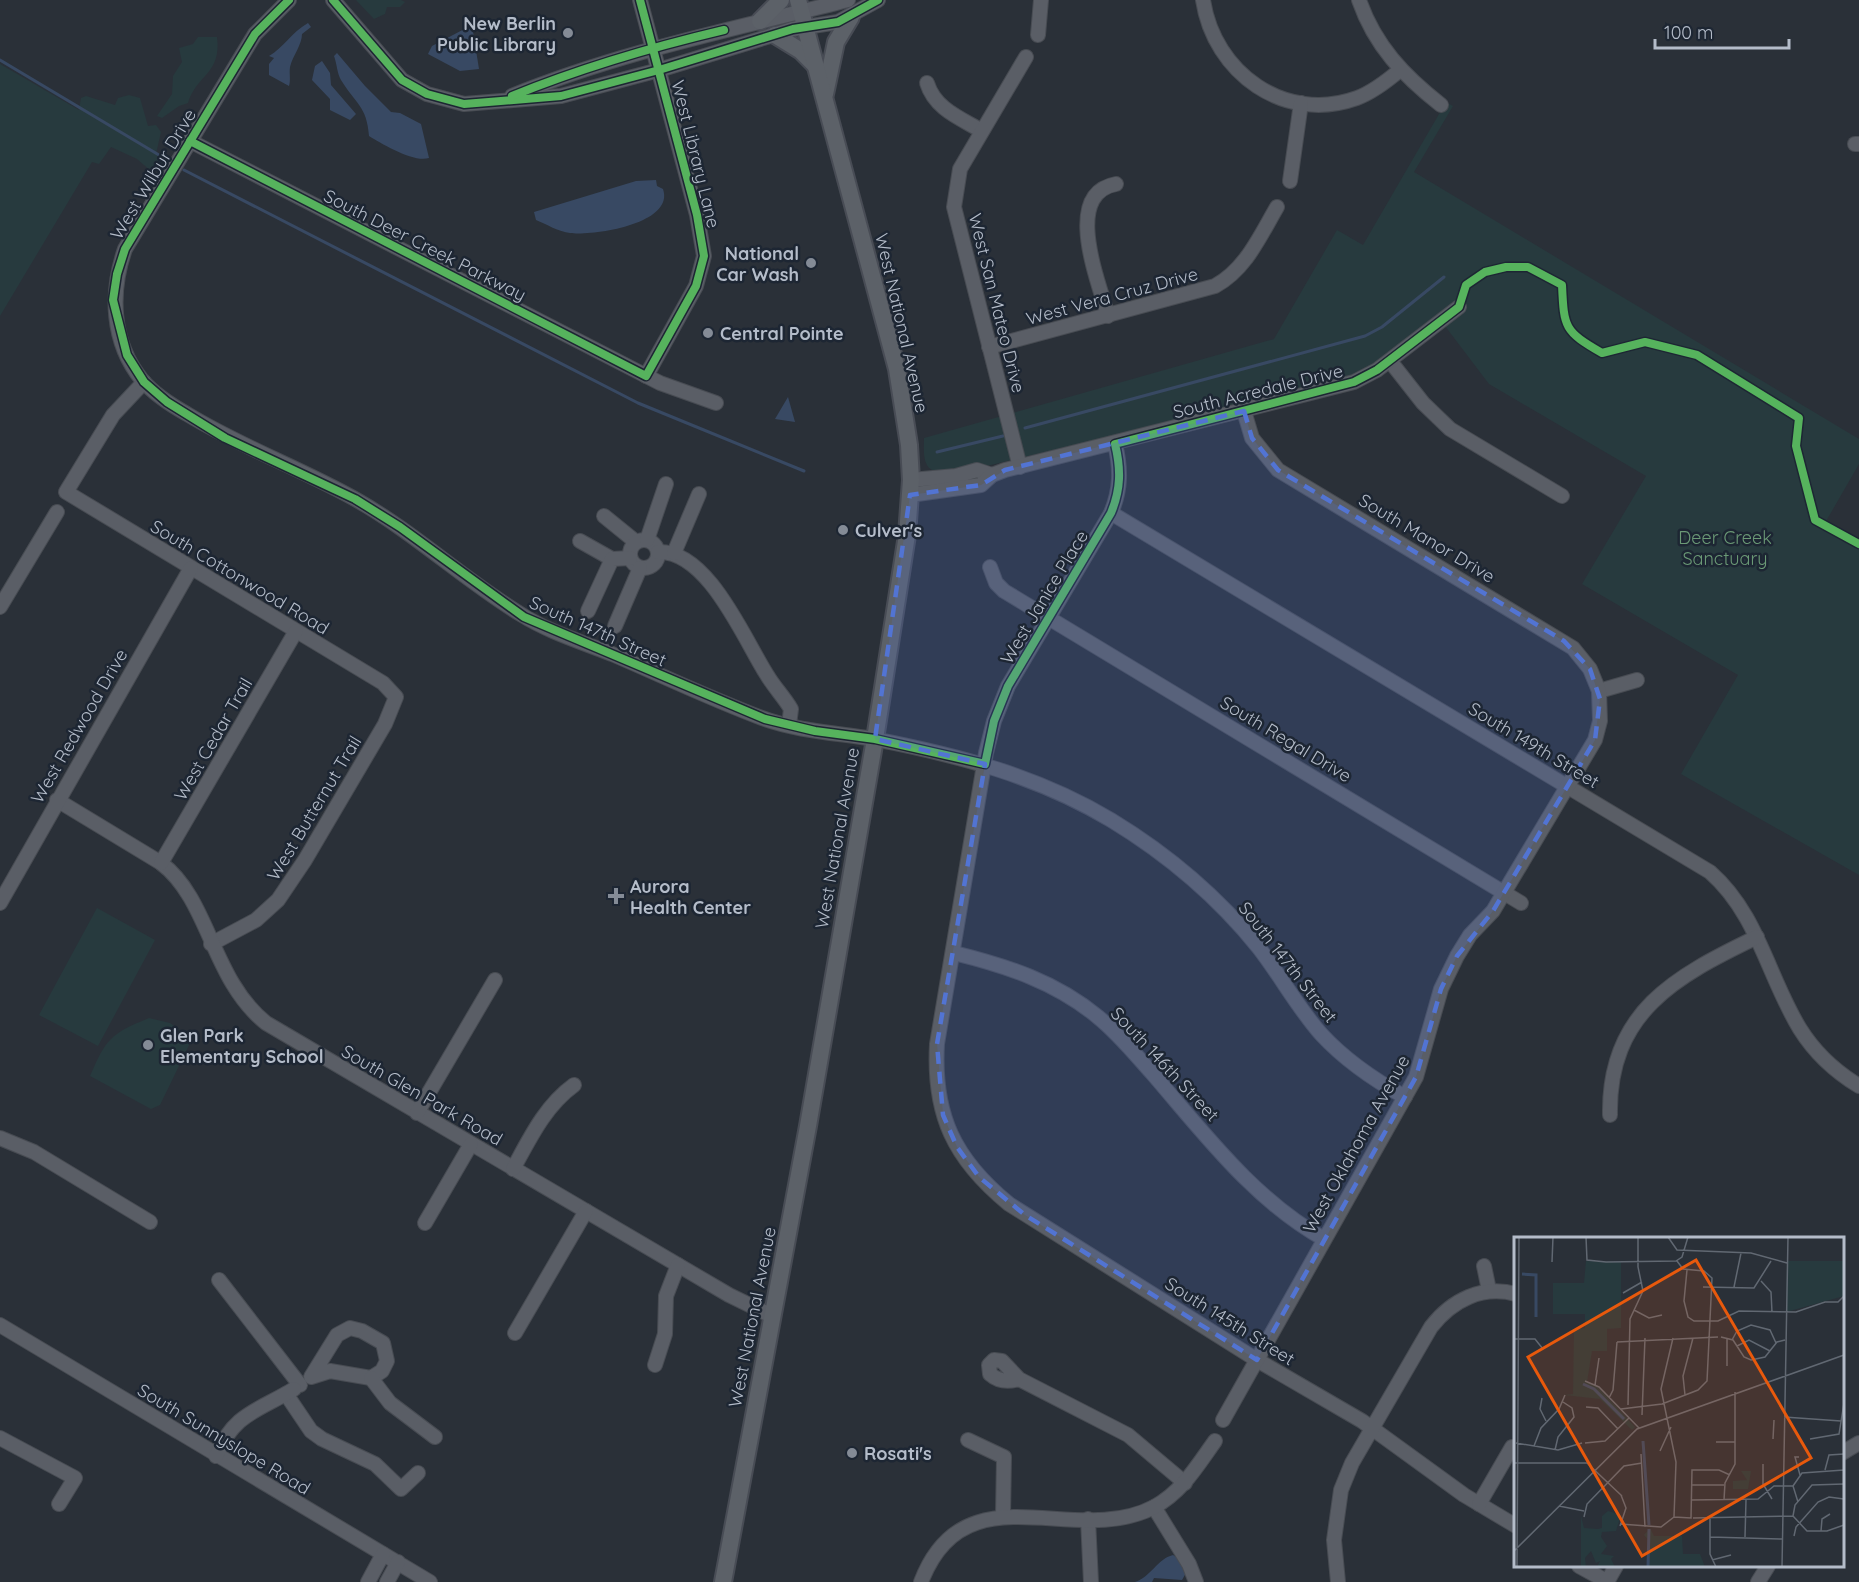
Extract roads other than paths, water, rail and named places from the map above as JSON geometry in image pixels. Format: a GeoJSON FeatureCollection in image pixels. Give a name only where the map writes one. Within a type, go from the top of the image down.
{"type":"FeatureCollection","features":[{"type":"Feature","properties":{"kind":"main road"},"geometry":{"type":"LineString","coordinates":[[760,21],[780,0]]}},
{"type":"Feature","properties":{"kind":"main road"},"geometry":{"type":"LineString","coordinates":[[825,94],[836,42],[849,8]]}},
{"type":"Feature","properties":{"kind":"main road","name":"West National Avenue"},"geometry":{"type":"LineString","coordinates":[[723,1582],[875,739],[907,535],[911,488],[906,424],[897,369],[802,13]]}},
{"type":"Feature","properties":{"kind":"main road"},"geometry":{"type":"LineString","coordinates":[[776,35],[801,51],[817,67]]}},
{"type":"Feature","properties":{"kind":"street","name":"West Wilbur Drive"},"geometry":{"type":"LineString","coordinates":[[144,382],[127,355],[119,330],[114,300],[117,273],[125,249],[255,34],[289,0]]}},
{"type":"Feature","properties":{"kind":"street"},"geometry":{"type":"LineString","coordinates":[[333,0],[402,80],[427,94],[464,105],[561,96],[659,70],[776,35],[802,13]]}},
{"type":"Feature","properties":{"kind":"street","name":"West Library Lane"},"geometry":{"type":"LineString","coordinates":[[640,0],[697,215],[704,256],[696,286],[646,376]]}},
{"type":"Feature","properties":{"kind":"street"},"geometry":{"type":"LineString","coordinates":[[498,102],[559,77],[653,47],[802,13],[838,22],[849,8],[878,0]]}},
{"type":"Feature","properties":{"kind":"street"},"geometry":{"type":"LineString","coordinates":[[1038,35],[1041,0]]}},
{"type":"Feature","properties":{"kind":"street"},"geometry":{"type":"LineString","coordinates":[[1203,0],[1212,37],[1236,71],[1274,96],[1301,103],[1324,104],[1357,98],[1400,70]]}},
{"type":"Feature","properties":{"kind":"street"},"geometry":{"type":"LineString","coordinates":[[1359,0],[1375,35],[1400,70],[1441,105]]}},
{"type":"Feature","properties":{"kind":"street","name":"West San Mateo Drive"},"geometry":{"type":"LineString","coordinates":[[1020,467],[954,207],[954,194],[960,169],[1026,57]]}},
{"type":"Feature","properties":{"kind":"street"},"geometry":{"type":"LineString","coordinates":[[927,83],[931,97],[937,104],[982,131]]}},
{"type":"Feature","properties":{"kind":"street"},"geometry":{"type":"LineString","coordinates":[[1290,181],[1301,103]]}},
{"type":"Feature","properties":{"kind":"street","name":"South Deer Creek Parkway"},"geometry":{"type":"LineString","coordinates":[[190,141],[646,376],[716,403]]}},
{"type":"Feature","properties":{"kind":"street"},"geometry":{"type":"LineString","coordinates":[[1108,316],[1089,245],[1087,214],[1093,196],[1105,186],[1116,184]]}},
{"type":"Feature","properties":{"kind":"street","name":"West Vera Cruz Drive"},"geometry":{"type":"LineString","coordinates":[[989,347],[1203,291],[1220,283],[1247,258],[1277,207]]}},
{"type":"Feature","properties":{"kind":"street","name":"South Acredale Drive"},"geometry":{"type":"LineString","coordinates":[[911,488],[981,485],[992,475],[1020,467],[1354,382],[1390,361],[1459,307]]}},
{"type":"Feature","properties":{"kind":"street"},"geometry":{"type":"LineString","coordinates":[[1390,361],[1423,403],[1450,429],[1562,496]]}},
{"type":"Feature","properties":{"kind":"street","name":"South Cottonwood Road"},"geometry":{"type":"LineString","coordinates":[[144,382],[113,415],[66,492],[383,683],[395,694]]}},
{"type":"Feature","properties":{"kind":"street","name":"South 147th Street"},"geometry":{"type":"LineString","coordinates":[[144,382],[166,402],[225,438],[355,499],[400,526],[524,617],[765,719],[875,739],[985,764],[1056,791],[1113,821],[1158,852],[1232,917],[1258,948],[1316,1027],[1337,1050],[1358,1067],[1406,1097]]}},
{"type":"Feature","properties":{"kind":"street","name":"South Manor Drive"},"geometry":{"type":"LineString","coordinates":[[1244,411],[1255,444],[1278,470],[1564,641],[1580,655],[1590,669],[1599,691]]}},
{"type":"Feature","properties":{"kind":"street","name":"West Janice Place"},"geometry":{"type":"LineString","coordinates":[[947,1126],[938,1094],[936,1060],[985,764],[1001,701],[1117,499],[1120,475],[1115,444]]}},
{"type":"Feature","properties":{"kind":"street"},"geometry":{"type":"LineString","coordinates":[[615,626],[635,563],[631,549],[642,541],[666,484]]}},
{"type":"Feature","properties":{"kind":"street"},"geometry":{"type":"LineString","coordinates":[[674,554],[699,494]]}},
{"type":"Feature","properties":{"kind":"street"},"geometry":{"type":"LineString","coordinates":[[0,607],[57,512]]}},
{"type":"Feature","properties":{"kind":"street","name":"South 149th Street"},"geometry":{"type":"LineString","coordinates":[[1111,513],[1710,872],[1734,896],[1757,937],[1800,1029],[1817,1052],[1859,1086]]}},
{"type":"Feature","properties":{"kind":"street"},"geometry":{"type":"LineString","coordinates":[[580,541],[612,559],[653,564],[658,552],[654,543],[642,541],[603,516]]}},
{"type":"Feature","properties":{"kind":"street"},"geometry":{"type":"LineString","coordinates":[[658,552],[674,554],[705,577],[727,606],[767,675],[791,709],[789,725]]}},
{"type":"Feature","properties":{"kind":"street"},"geometry":{"type":"LineString","coordinates":[[588,611],[612,559]]}},
{"type":"Feature","properties":{"kind":"street","name":"South Regal Drive"},"geometry":{"type":"LineString","coordinates":[[990,567],[998,586],[1048,618],[1521,903]]}},
{"type":"Feature","properties":{"kind":"street","name":"West Redwood Drive"},"geometry":{"type":"LineString","coordinates":[[0,903],[191,568]]}},
{"type":"Feature","properties":{"kind":"street","name":"West Cedar Trail"},"geometry":{"type":"LineString","coordinates":[[161,863],[296,631]]}},
{"type":"Feature","properties":{"kind":"street"},"geometry":{"type":"LineString","coordinates":[[1599,691],[1637,680]]}},
{"type":"Feature","properties":{"kind":"street","name":"West Oklahoma Avenue"},"geometry":{"type":"LineString","coordinates":[[1223,1420],[1406,1097],[1423,1059],[1446,976],[1470,936],[1493,911],[1505,892],[1598,731],[1601,710],[1599,691]]}},
{"type":"Feature","properties":{"kind":"street","name":"West Butternut Trail"},"geometry":{"type":"LineString","coordinates":[[212,944],[256,920],[289,886],[385,724],[396,702],[395,694]]}},
{"type":"Feature","properties":{"kind":"street","name":"South Glen Park Road"},"geometry":{"type":"LineString","coordinates":[[57,800],[161,863],[173,874],[186,892],[238,995],[261,1019],[678,1265],[746,1304],[760,1308],[772,1316]]}},
{"type":"Feature","properties":{"kind":"street"},"geometry":{"type":"LineString","coordinates":[[1610,1115],[1610,1092],[1618,1055],[1631,1028],[1645,1009],[1680,977],[1757,937]]}},
{"type":"Feature","properties":{"kind":"street","name":"South 146th Street"},"geometry":{"type":"LineString","coordinates":[[954,953],[1027,974],[1071,997],[1099,1017],[1126,1044],[1256,1190],[1324,1239]]}},
{"type":"Feature","properties":{"kind":"street"},"geometry":{"type":"LineString","coordinates":[[417,1113],[495,980]]}},
{"type":"Feature","properties":{"kind":"street"},"geometry":{"type":"LineString","coordinates":[[513,1169],[546,1111],[557,1097],[574,1085]]}},
{"type":"Feature","properties":{"kind":"street","name":"South 145th Street"},"geometry":{"type":"LineString","coordinates":[[947,1126],[966,1161],[979,1177],[1009,1204],[1257,1360],[1372,1428],[1479,1504],[1514,1525]]}},
{"type":"Feature","properties":{"kind":"street"},"geometry":{"type":"LineString","coordinates":[[0,1138],[34,1152],[150,1222]]}},
{"type":"Feature","properties":{"kind":"street"},"geometry":{"type":"LineString","coordinates":[[425,1223],[471,1144]]}},
{"type":"Feature","properties":{"kind":"street"},"geometry":{"type":"LineString","coordinates":[[515,1333],[586,1211]]}},
{"type":"Feature","properties":{"kind":"street"},"geometry":{"type":"LineString","coordinates":[[655,1365],[665,1334],[666,1296],[678,1265]]}},
{"type":"Feature","properties":{"kind":"street"},"geometry":{"type":"LineString","coordinates":[[1484,1266],[1490,1290]]}},
{"type":"Feature","properties":{"kind":"street"},"geometry":{"type":"LineString","coordinates":[[219,1280],[306,1381]]}},
{"type":"Feature","properties":{"kind":"street"},"geometry":{"type":"LineString","coordinates":[[1338,1582],[1334,1540],[1339,1499],[1352,1463],[1436,1319],[1456,1302],[1490,1290],[1514,1294]]}},
{"type":"Feature","properties":{"kind":"street","name":"South Sunnyslope Road"},"geometry":{"type":"LineString","coordinates":[[0,1326],[430,1582]]}},
{"type":"Feature","properties":{"kind":"street"},"geometry":{"type":"LineString","coordinates":[[306,1381],[337,1335],[350,1328],[362,1331],[385,1347],[386,1366],[371,1378]]}},
{"type":"Feature","properties":{"kind":"street"},"geometry":{"type":"LineString","coordinates":[[216,1456],[238,1421],[249,1412],[286,1394],[306,1381],[330,1371],[371,1378],[390,1403],[435,1437]]}},
{"type":"Feature","properties":{"kind":"street"},"geometry":{"type":"LineString","coordinates":[[1019,1379],[1128,1435],[1185,1483]]}},
{"type":"Feature","properties":{"kind":"street"},"geometry":{"type":"LineString","coordinates":[[286,1394],[311,1431],[322,1439],[375,1464],[402,1489],[418,1473]]}},
{"type":"Feature","properties":{"kind":"street"},"geometry":{"type":"LineString","coordinates":[[0,1438],[75,1478],[59,1504]]}},
{"type":"Feature","properties":{"kind":"street"},"geometry":{"type":"LineString","coordinates":[[968,1440],[1004,1457],[1003,1516]]}},
{"type":"Feature","properties":{"kind":"street"},"geometry":{"type":"LineString","coordinates":[[921,1582],[930,1560],[946,1541],[976,1522],[1003,1516],[1124,1518],[1154,1507],[1185,1483],[1215,1441]]}},
{"type":"Feature","properties":{"kind":"street"},"geometry":{"type":"LineString","coordinates":[[1844,1452],[1859,1443]]}},
{"type":"Feature","properties":{"kind":"street"},"geometry":{"type":"LineString","coordinates":[[1479,1504],[1512,1447]]}},
{"type":"Feature","properties":{"kind":"street"},"geometry":{"type":"LineString","coordinates":[[1154,1507],[1189,1564],[1196,1582]]}},
{"type":"Feature","properties":{"kind":"street"},"geometry":{"type":"LineString","coordinates":[[1088,1519],[1091,1582]]}},
{"type":"Feature","properties":{"kind":"street"},"geometry":{"type":"LineString","coordinates":[[368,1582],[383,1554]]}},
{"type":"Feature","properties":{"kind":"street"},"geometry":{"type":"LineString","coordinates":[[387,1582],[398,1562]]}},
{"type":"Feature","properties":{"kind":"street"},"geometry":{"type":"LineString","coordinates":[[1582,1567],[1607,1582],[1615,1567]]}},
{"type":"Feature","properties":{"kind":"street"},"geometry":{"type":"LineString","coordinates":[[1758,1582],[1767,1567]]}},
{"type":"Feature","properties":{"kind":"water"},"geometry":{"type":"Polygon","coordinates":[[[308,23],[311,27],[302,34],[290,67],[289,86],[269,75],[269,64],[274,58],[269,56],[308,23]]]}},
{"type":"Feature","properties":{"kind":"water"},"geometry":{"type":"Polygon","coordinates":[[[472,25],[479,69],[460,71],[428,54],[432,46],[472,25]]]}},
{"type":"Feature","properties":{"kind":"water"},"geometry":{"type":"Polygon","coordinates":[[[337,53],[391,112],[400,113],[421,124],[429,158],[415,158],[369,136],[363,111],[340,77],[334,56],[337,53]]]}},
{"type":"Feature","properties":{"kind":"water"},"geometry":{"type":"Polygon","coordinates":[[[322,61],[330,73],[331,85],[356,114],[350,120],[330,110],[330,99],[312,80],[315,66],[322,61]]]}},
{"type":"Feature","properties":{"kind":"water"},"geometry":{"type":"Polygon","coordinates":[[[656,180],[657,186],[663,189],[663,201],[657,211],[630,225],[613,230],[570,233],[557,230],[536,220],[534,212],[636,181],[656,180]]]}},
{"type":"Feature","properties":{"kind":"water"},"geometry":{"type":"Polygon","coordinates":[[[788,397],[795,422],[775,419],[788,397]]]}},
{"type":"Feature","properties":{"kind":"water"},"geometry":{"type":"Polygon","coordinates":[[[1173,1555],[1179,1559],[1186,1573],[1182,1580],[1154,1578],[1152,1582],[1135,1582],[1141,1580],[1167,1557],[1173,1555]]]}},
{"type":"Feature","properties":{"kind":"waterway"},"geometry":{"type":"LineString","coordinates":[[0,60],[164,158]]}},
{"type":"Feature","properties":{"kind":"waterway"},"geometry":{"type":"LineString","coordinates":[[184,170],[638,403],[804,471]]}},
{"type":"Feature","properties":{"kind":"waterway"},"geometry":{"type":"LineString","coordinates":[[1025,428],[1365,336],[1382,327],[1444,277]]}},
{"type":"Feature","properties":{"kind":"waterway"},"geometry":{"type":"LineString","coordinates":[[937,452],[1003,436]]}},
{"type":"Feature","properties":{"kind":"place","name":"New Berlin Public Library"},"geometry":{"type":"Point","coordinates":[568,33]}},
{"type":"Feature","properties":{"kind":"place","name":"National Car Wash"},"geometry":{"type":"Point","coordinates":[811,263]}},
{"type":"Feature","properties":{"kind":"place","name":"Central Pointe"},"geometry":{"type":"Point","coordinates":[708,333]}},
{"type":"Feature","properties":{"kind":"place","name":"Culver's"},"geometry":{"type":"Point","coordinates":[843,530]}},
{"type":"Feature","properties":{"kind":"place","name":"Aurora Health Center"},"geometry":{"type":"Point","coordinates":[616,896]}},
{"type":"Feature","properties":{"kind":"place","name":"Glen Park Elementary School"},"geometry":{"type":"Point","coordinates":[148,1045]}},
{"type":"Feature","properties":{"kind":"place","name":"Rosati's"},"geometry":{"type":"Point","coordinates":[852,1453]}},
{"type":"Feature","properties":{"kind":"park label","name":"Deer Creek Sanctuary"},"geometry":{"type":"Point","coordinates":[1725,547]}}]}
